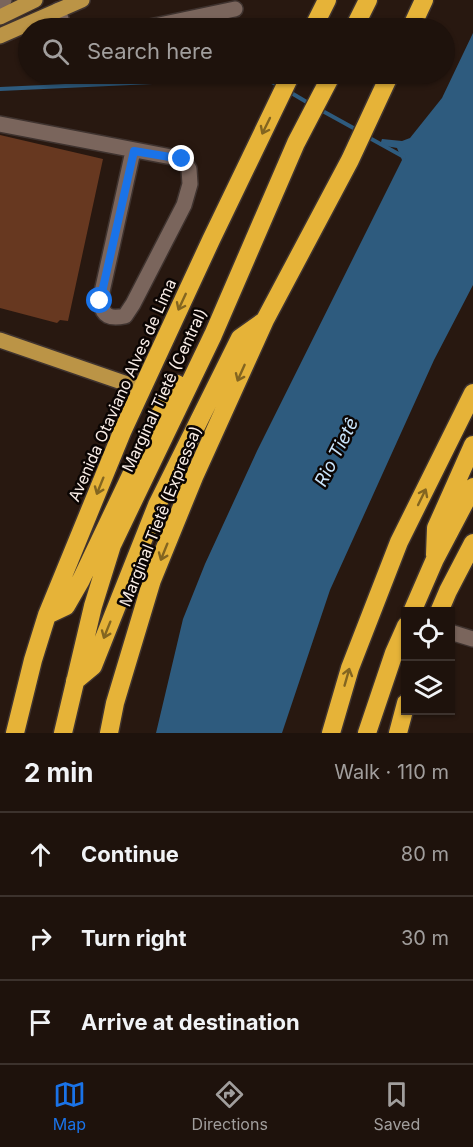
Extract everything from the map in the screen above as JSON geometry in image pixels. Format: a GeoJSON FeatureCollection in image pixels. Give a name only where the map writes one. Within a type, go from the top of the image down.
{"type":"FeatureCollection","features":[{"type":"Feature","properties":{"kind":"highway"},"geometry":{"type":"LineString","coordinates":[[318,18],[327,0]]}},
{"type":"Feature","properties":{"kind":"highway"},"geometry":{"type":"LineString","coordinates":[[359,18],[368,0]]}},
{"type":"Feature","properties":{"kind":"highway"},"geometry":{"type":"LineString","coordinates":[[416,18],[424,0]]}},
{"type":"Feature","properties":{"kind":"highway","name":"Avenida Otaviano Alves de Lima"},"geometry":{"type":"LineString","coordinates":[[15,733],[47,615],[122,432],[286,84]]}},
{"type":"Feature","properties":{"kind":"highway","name":"Marginal Tietê (Central)"},"geometry":{"type":"LineString","coordinates":[[63,733],[93,606],[112,545],[213,335],[296,143],[327,84]]}},
{"type":"Feature","properties":{"kind":"highway"},"geometry":{"type":"LineString","coordinates":[[75,681],[93,666],[157,505],[240,338],[266,320],[350,159],[385,84]]}},
{"type":"Feature","properties":{"kind":"highway","name":"Marginal Tietê (Expressa)"},"geometry":{"type":"LineString","coordinates":[[109,733],[115,704],[152,580],[194,477],[266,320]]}},
{"type":"Feature","properties":{"kind":"highway"},"geometry":{"type":"LineString","coordinates":[[47,615],[66,606],[81,580],[160,414],[201,342],[213,335]]}},
{"type":"Feature","properties":{"kind":"highway"},"geometry":{"type":"LineString","coordinates":[[331,733],[350,668],[399,542],[473,393]]}},
{"type":"Feature","properties":{"kind":"highway"},"geometry":{"type":"LineString","coordinates":[[435,559],[436,528],[473,445]]}},
{"type":"Feature","properties":{"kind":"highway"},"geometry":{"type":"LineString","coordinates":[[414,607],[435,559],[473,487]]}},
{"type":"Feature","properties":{"kind":"highway"},"geometry":{"type":"LineString","coordinates":[[441,607],[473,543]]}},
{"type":"Feature","properties":{"kind":"highway"},"geometry":{"type":"LineString","coordinates":[[367,733],[401,636]]}},
{"type":"Feature","properties":{"kind":"highway"},"geometry":{"type":"LineString","coordinates":[[398,733],[402,715]]}},
{"type":"Feature","properties":{"kind":"main road"},"geometry":{"type":"LineString","coordinates":[[0,16],[35,0]]}},
{"type":"Feature","properties":{"kind":"main road"},"geometry":{"type":"LineString","coordinates":[[40,18],[82,0]]}},
{"type":"Feature","properties":{"kind":"main road"},"geometry":{"type":"LineString","coordinates":[[0,36],[18,28]]}},
{"type":"Feature","properties":{"kind":"main road"},"geometry":{"type":"LineString","coordinates":[[0,340],[142,390]]}},
{"type":"Feature","properties":{"kind":"street"},"geometry":{"type":"LineString","coordinates":[[0,2],[4,0]]}},
{"type":"Feature","properties":{"kind":"street"},"geometry":{"type":"LineString","coordinates":[[192,18],[235,9]]}},
{"type":"Feature","properties":{"kind":"street"},"geometry":{"type":"LineString","coordinates":[[58,10],[61,18]]}},
{"type":"Feature","properties":{"kind":"street"},"geometry":{"type":"LineString","coordinates":[[0,124],[182,159],[189,169],[190,184],[184,206],[133,304],[125,316],[114,318],[106,316],[101,311],[100,301],[134,151]]}},
{"type":"Feature","properties":{"kind":"street"},"geometry":{"type":"LineString","coordinates":[[455,634],[473,639]]}},
{"type":"Feature","properties":{"kind":"water","name":"Rio Tietê"},"geometry":{"type":"Polygon","coordinates":[[[473,33],[473,285],[434,360],[330,590],[282,733],[156,733],[183,619],[205,564],[257,451],[402,160],[397,148],[380,145],[382,139],[402,141],[410,138],[442,98],[449,84],[455,84],[455,71],[473,33]]]}},
{"type":"Feature","properties":{"kind":"building"},"geometry":{"type":"Polygon","coordinates":[[[0,135],[103,159],[68,321],[60,320],[57,323],[0,308],[0,135]]]}},
{"type":"Feature","properties":{"kind":"waterway"},"geometry":{"type":"LineString","coordinates":[[0,89],[110,84]]}},
{"type":"Feature","properties":{"kind":"waterway"},"geometry":{"type":"LineString","coordinates":[[275,84],[279,86]]}},
{"type":"Feature","properties":{"kind":"waterway"},"geometry":{"type":"LineString","coordinates":[[288,91],[310,104]]}},
{"type":"Feature","properties":{"kind":"waterway"},"geometry":{"type":"LineString","coordinates":[[319,109],[357,130]]}},
{"type":"Feature","properties":{"kind":"waterway"},"geometry":{"type":"LineString","coordinates":[[366,136],[404,157]]}},
{"type":"Feature","properties":{"kind":"route"},"geometry":{"type":"LineString","coordinates":[[100,301],[101,287],[134,151],[182,159]]}}]}
